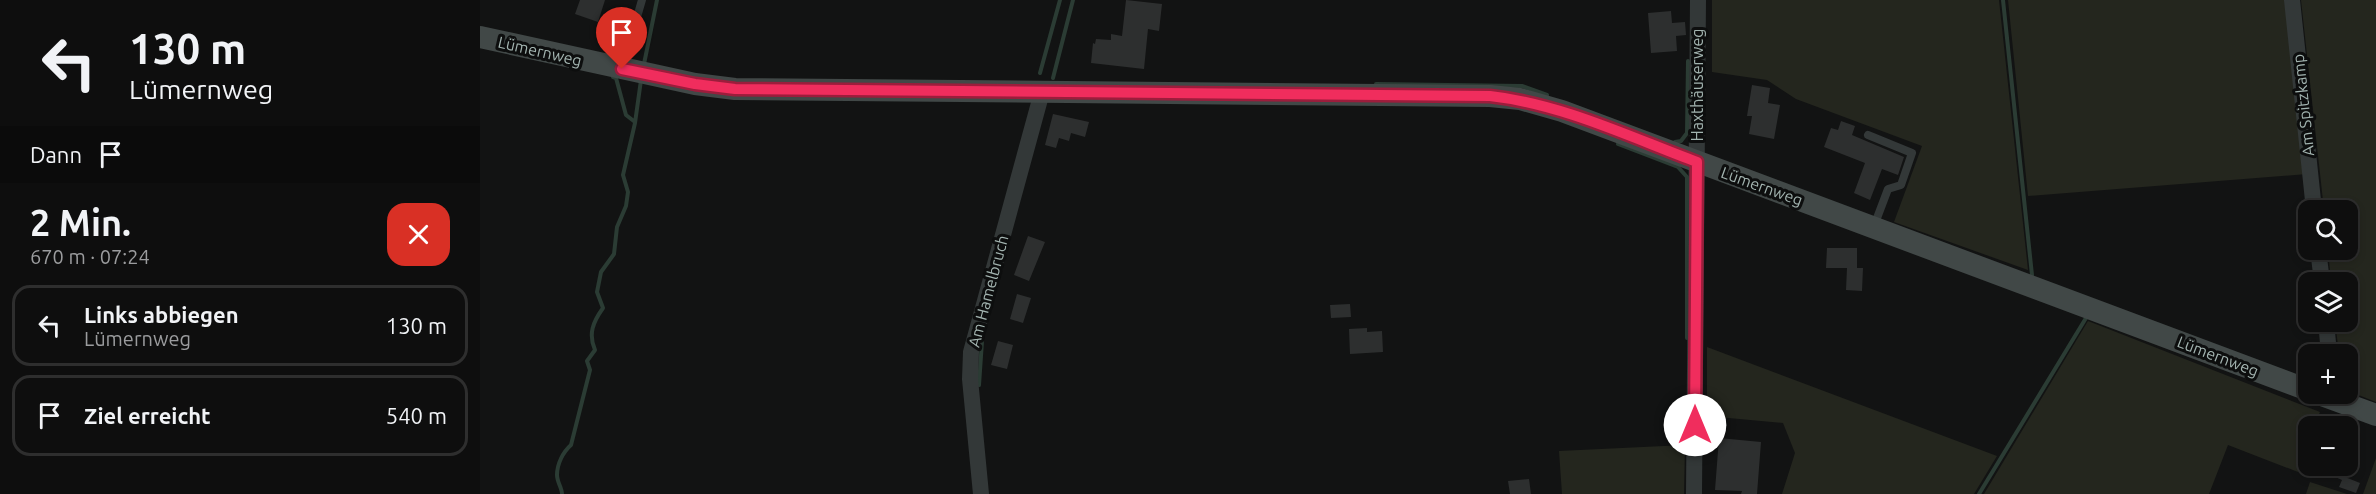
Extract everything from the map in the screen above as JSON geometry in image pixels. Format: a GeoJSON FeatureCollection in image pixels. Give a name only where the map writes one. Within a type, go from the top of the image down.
{"type":"FeatureCollection","features":[{"type":"Feature","properties":{"kind":"street","name":"Haxthäuserweg"},"geometry":{"type":"LineString","coordinates":[[1694,494],[1698,0]]}},
{"type":"Feature","properties":{"kind":"street","name":"Am Spitzkamp"},"geometry":{"type":"LineString","coordinates":[[2292,0],[2313,200]]}},
{"type":"Feature","properties":{"kind":"street","name":"Lümernweg"},"geometry":{"type":"LineString","coordinates":[[480,37],[636,72],[735,89],[1520,99],[1562,111],[2298,386]]}},
{"type":"Feature","properties":{"kind":"street","name":"Am Hamelbruch"},"geometry":{"type":"LineString","coordinates":[[981,494],[970,380],[971,351],[1042,92]]}},
{"type":"Feature","properties":{"kind":"street"},"geometry":{"type":"LineString","coordinates":[[2349,404],[2376,415]]}},
{"type":"Feature","properties":{"kind":"lane"},"geometry":{"type":"LineString","coordinates":[[636,72],[642,0]]}},
{"type":"Feature","properties":{"kind":"lane"},"geometry":{"type":"LineString","coordinates":[[1868,135],[1912,153],[1901,185],[1888,189],[1874,228]]}},
{"type":"Feature","properties":{"kind":"shaded area"},"geometry":{"type":"Polygon","coordinates":[[[1712,0],[1999,0],[2028,270],[1894,222],[1922,146],[1796,99],[1767,80],[1712,72],[1712,0]]]}},
{"type":"Feature","properties":{"kind":"shaded area"},"geometry":{"type":"Polygon","coordinates":[[[2008,0],[2289,0],[2307,174],[2028,196],[2008,0]]]}},
{"type":"Feature","properties":{"kind":"shaded area"},"geometry":{"type":"Polygon","coordinates":[[[2301,0],[2376,0],[2376,402],[2358,395],[2358,344],[2338,344],[2336,332],[2358,332],[2358,272],[2330,272],[2329,260],[2358,260],[2358,200],[2323,200],[2301,0]]]}},
{"type":"Feature","properties":{"kind":"shaded area"},"geometry":{"type":"Polygon","coordinates":[[[2088,321],[2320,412],[2318,416],[2298,416],[2298,472],[2228,445],[2209,494],[1984,494],[2088,321]]]}},
{"type":"Feature","properties":{"kind":"shaded area"},"geometry":{"type":"Polygon","coordinates":[[[1707,347],[1997,456],[1974,494],[1782,494],[1795,453],[1783,423],[1707,416],[1707,347]]]}},
{"type":"Feature","properties":{"kind":"shaded area"},"geometry":{"type":"Polygon","coordinates":[[[1685,445],[1684,494],[1562,494],[1559,451],[1685,445]]]}},
{"type":"Feature","properties":{"kind":"shaded area"},"geometry":{"type":"Polygon","coordinates":[[[2376,458],[2376,494],[2363,494],[2376,458]]]}},
{"type":"Feature","properties":{"kind":"shaded area"},"geometry":{"type":"Polygon","coordinates":[[[2310,482],[2347,494],[2306,494],[2310,482]]]}},
{"type":"Feature","properties":{"kind":"building"},"geometry":{"type":"Polygon","coordinates":[[[580,0],[605,0],[598,22],[575,14],[580,0]]]}},
{"type":"Feature","properties":{"kind":"building"},"geometry":{"type":"Polygon","coordinates":[[[1126,0],[1162,4],[1159,31],[1148,29],[1144,69],[1091,63],[1093,43],[1095,44],[1096,39],[1111,40],[1111,34],[1122,36],[1126,0]]]}},
{"type":"Feature","properties":{"kind":"building"},"geometry":{"type":"Polygon","coordinates":[[[1671,11],[1672,23],[1685,22],[1686,35],[1676,36],[1677,51],[1651,53],[1648,13],[1671,11]]]}},
{"type":"Feature","properties":{"kind":"building"},"geometry":{"type":"Polygon","coordinates":[[[1752,85],[1770,88],[1768,103],[1780,105],[1774,139],[1749,134],[1752,116],[1747,116],[1752,85]]]}},
{"type":"Feature","properties":{"kind":"building"},"geometry":{"type":"Polygon","coordinates":[[[1053,114],[1089,122],[1085,137],[1071,133],[1069,141],[1059,138],[1056,148],[1045,145],[1053,114]]]}},
{"type":"Feature","properties":{"kind":"building"},"geometry":{"type":"Polygon","coordinates":[[[1841,121],[1855,126],[1852,135],[1904,157],[1898,175],[1882,169],[1870,200],[1854,193],[1865,163],[1824,147],[1831,128],[1838,130],[1841,121]]]}},
{"type":"Feature","properties":{"kind":"building"},"geometry":{"type":"Polygon","coordinates":[[[1028,236],[1045,242],[1029,281],[1014,275],[1028,236]]]}},
{"type":"Feature","properties":{"kind":"building"},"geometry":{"type":"Polygon","coordinates":[[[1827,248],[1857,248],[1857,268],[1863,268],[1862,291],[1846,290],[1847,268],[1826,268],[1827,248]]]}},
{"type":"Feature","properties":{"kind":"building"},"geometry":{"type":"Polygon","coordinates":[[[1017,294],[1031,298],[1023,323],[1010,319],[1017,294]]]}},
{"type":"Feature","properties":{"kind":"building"},"geometry":{"type":"Polygon","coordinates":[[[1350,304],[1351,317],[1331,318],[1330,305],[1350,304]]]}},
{"type":"Feature","properties":{"kind":"building"},"geometry":{"type":"Polygon","coordinates":[[[1367,328],[1367,332],[1382,331],[1383,352],[1350,354],[1349,329],[1367,328]]]}},
{"type":"Feature","properties":{"kind":"building"},"geometry":{"type":"Polygon","coordinates":[[[998,341],[1013,345],[1007,369],[991,365],[998,341]]]}},
{"type":"Feature","properties":{"kind":"building"},"geometry":{"type":"Polygon","coordinates":[[[1719,438],[1761,442],[1757,494],[1715,490],[1719,438]]]}},
{"type":"Feature","properties":{"kind":"building"},"geometry":{"type":"Polygon","coordinates":[[[2333,476],[2345,476],[2360,483],[2356,493],[2339,487],[2342,480],[2333,476]]]}},
{"type":"Feature","properties":{"kind":"building"},"geometry":{"type":"Polygon","coordinates":[[[1529,479],[1531,494],[1510,494],[1508,481],[1529,479]]]}},
{"type":"Feature","properties":{"kind":"waterway"},"geometry":{"type":"LineString","coordinates":[[644,64],[657,0]]}},
{"type":"Feature","properties":{"kind":"waterway"},"geometry":{"type":"LineString","coordinates":[[1040,73],[1060,0]]}},
{"type":"Feature","properties":{"kind":"waterway"},"geometry":{"type":"LineString","coordinates":[[1053,78],[1073,0]]}},
{"type":"Feature","properties":{"kind":"waterway"},"geometry":{"type":"LineString","coordinates":[[2003,0],[2032,275]]}},
{"type":"Feature","properties":{"kind":"waterway"},"geometry":{"type":"LineString","coordinates":[[1675,142],[1681,141],[1687,133],[1688,61]]}},
{"type":"Feature","properties":{"kind":"waterway"},"geometry":{"type":"LineString","coordinates":[[613,77],[616,78],[626,115],[635,122]]}},
{"type":"Feature","properties":{"kind":"waterway"},"geometry":{"type":"LineString","coordinates":[[562,494],[557,471],[563,455],[571,445],[590,370],[587,361],[595,350],[592,339],[593,328],[603,308],[597,292],[601,272],[614,254],[617,227],[626,206],[628,192],[623,175],[635,123],[641,80]]}},
{"type":"Feature","properties":{"kind":"waterway"},"geometry":{"type":"LineString","coordinates":[[1376,84],[1522,86],[1547,95]]}},
{"type":"Feature","properties":{"kind":"waterway"},"geometry":{"type":"LineString","coordinates":[[1618,144],[1678,167],[1687,177],[1687,338]]}},
{"type":"Feature","properties":{"kind":"waterway"},"geometry":{"type":"LineString","coordinates":[[1979,494],[2086,318]]}},
{"type":"Feature","properties":{"kind":"waterway"},"geometry":{"type":"LineString","coordinates":[[979,385],[982,341]]}},
{"type":"Feature","properties":{"kind":"route"},"geometry":{"type":"LineString","coordinates":[[622,69],[695,84],[735,89],[1490,96],[1520,99],[1562,111],[1697,162],[1695,425]]}}]}
